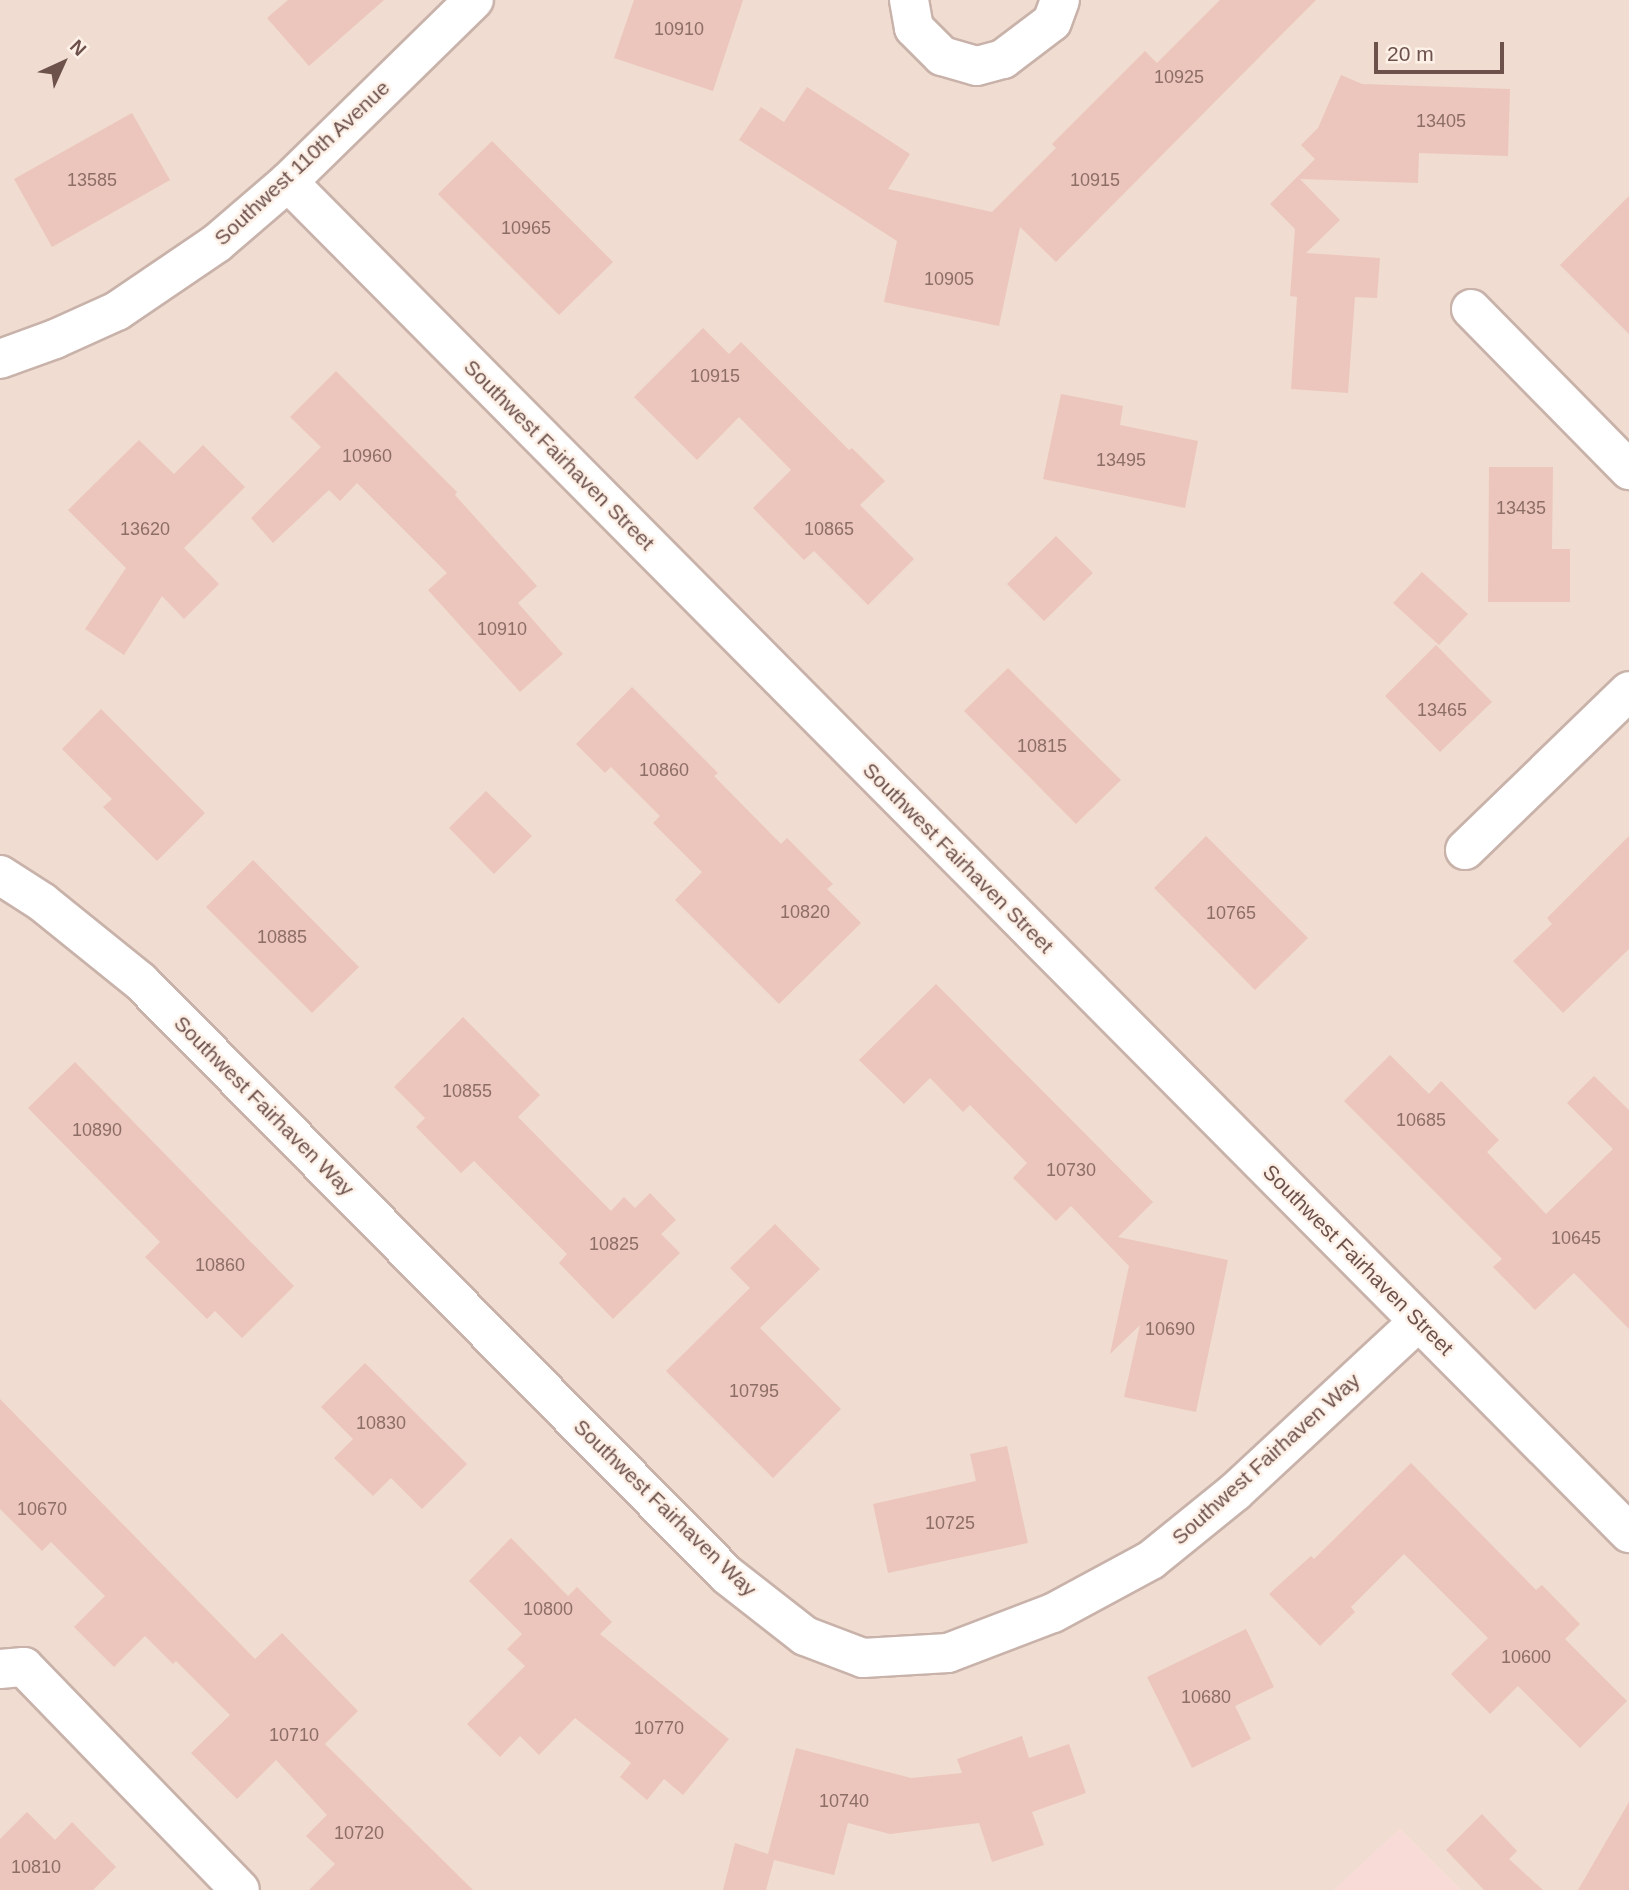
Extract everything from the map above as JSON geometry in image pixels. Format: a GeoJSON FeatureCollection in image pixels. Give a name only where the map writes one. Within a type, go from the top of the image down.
{"type":"FeatureCollection","features":[{"type":"Feature","properties":{"kind":"street","name":"Southwest 110th Avenue"},"geometry":{"type":"LineString","coordinates":[[0,359],[55,339],[117,311],[217,243],[288,182],[474,0]]}},
{"type":"Feature","properties":{"kind":"street"},"geometry":{"type":"LineString","coordinates":[[909,0],[914,28],[942,56],[977,66],[1003,59],[1052,22],[1060,0]]}},
{"type":"Feature","properties":{"kind":"street","name":"Southwest Fairhaven Street"},"geometry":{"type":"LineString","coordinates":[[288,182],[1629,1533]]}},
{"type":"Feature","properties":{"kind":"street"},"geometry":{"type":"LineString","coordinates":[[1471,309],[1629,470]]}},
{"type":"Feature","properties":{"kind":"street"},"geometry":{"type":"LineString","coordinates":[[1465,850],[1629,691]]}},
{"type":"Feature","properties":{"kind":"street","name":"Southwest Fairhaven Way"},"geometry":{"type":"LineString","coordinates":[[0,875],[42,902],[141,982],[727,1575],[805,1636],[863,1658],[948,1653],[1053,1613],[1151,1560],[1236,1492],[1418,1322]]}},
{"type":"Feature","properties":{"kind":"street"},"geometry":{"type":"LineString","coordinates":[[0,1669],[24,1667],[240,1890]]}},
{"type":"Feature","properties":{"kind":"shaded area"},"geometry":{"type":"Polygon","coordinates":[[[0,0],[1629,0],[1629,1890],[1461,1890],[1400,1829],[1334,1890],[0,1890],[0,0]]]}},
{"type":"Feature","properties":{"kind":"shaded area"},"geometry":{"type":"Polygon","coordinates":[[[1400,1829],[1461,1890],[1334,1890],[1400,1829]]]}},
{"type":"Feature","properties":{"kind":"building"},"geometry":{"type":"Polygon","coordinates":[[[288,0],[384,0],[309,66],[267,18],[288,0]]]}},
{"type":"Feature","properties":{"kind":"building"},"geometry":{"type":"Polygon","coordinates":[[[634,0],[743,0],[713,91],[614,58],[634,0]]]}},
{"type":"Feature","properties":{"kind":"building"},"geometry":{"type":"Polygon","coordinates":[[[1220,0],[1316,0],[1056,262],[1020,227],[999,326],[884,302],[897,241],[739,140],[761,107],[784,122],[807,87],[910,154],[888,189],[992,212],[1056,148],[1052,144],[1145,51],[1157,63],[1220,0]]]}},
{"type":"Feature","properties":{"kind":"building"},"geometry":{"type":"Polygon","coordinates":[[[1341,75],[1362,84],[1510,89],[1508,156],[1419,153],[1418,183],[1300,179],[1340,220],[1306,253],[1380,258],[1377,298],[1355,297],[1348,393],[1291,389],[1297,297],[1290,296],[1295,229],[1270,204],[1315,159],[1301,145],[1318,128],[1341,75]]]}},
{"type":"Feature","properties":{"kind":"building"},"geometry":{"type":"Polygon","coordinates":[[[132,113],[170,180],[52,247],[14,179],[132,113]]]}},
{"type":"Feature","properties":{"kind":"building"},"geometry":{"type":"Polygon","coordinates":[[[492,141],[613,262],[559,315],[438,194],[492,141]]]}},
{"type":"Feature","properties":{"kind":"building"},"geometry":{"type":"Polygon","coordinates":[[[1629,196],[1629,334],[1560,265],[1629,196]]]}},
{"type":"Feature","properties":{"kind":"building"},"geometry":{"type":"Polygon","coordinates":[[[703,328],[729,354],[741,342],[849,450],[852,448],[885,481],[860,505],[914,559],[868,605],[814,551],[804,560],[753,508],[791,470],[739,417],[697,460],[634,397],[703,328]]]}},
{"type":"Feature","properties":{"kind":"building"},"geometry":{"type":"Polygon","coordinates":[[[336,371],[457,492],[455,495],[537,586],[518,603],[563,654],[520,692],[428,590],[447,573],[357,483],[340,501],[329,490],[273,543],[251,518],[321,447],[290,417],[336,371]]]}},
{"type":"Feature","properties":{"kind":"building"},"geometry":{"type":"Polygon","coordinates":[[[1061,394],[1123,406],[1120,425],[1198,441],[1185,508],[1043,479],[1061,394]]]}},
{"type":"Feature","properties":{"kind":"building"},"geometry":{"type":"Polygon","coordinates":[[[139,440],[174,474],[203,445],[245,487],[184,548],[219,584],[184,619],[162,596],[124,655],[85,629],[126,568],[68,510],[139,440]]]}},
{"type":"Feature","properties":{"kind":"building"},"geometry":{"type":"Polygon","coordinates":[[[1489,467],[1553,467],[1552,549],[1570,549],[1570,602],[1488,602],[1489,467]]]}},
{"type":"Feature","properties":{"kind":"building"},"geometry":{"type":"Polygon","coordinates":[[[1056,536],[1093,573],[1044,621],[1007,584],[1056,536]]]}},
{"type":"Feature","properties":{"kind":"building"},"geometry":{"type":"Polygon","coordinates":[[[1422,572],[1468,614],[1439,645],[1393,603],[1422,572]]]}},
{"type":"Feature","properties":{"kind":"building"},"geometry":{"type":"Polygon","coordinates":[[[1436,645],[1492,702],[1440,752],[1385,696],[1436,645]]]}},
{"type":"Feature","properties":{"kind":"building"},"geometry":{"type":"Polygon","coordinates":[[[1008,668],[1121,780],[1076,824],[964,711],[1008,668]]]}},
{"type":"Feature","properties":{"kind":"building"},"geometry":{"type":"Polygon","coordinates":[[[632,687],[718,773],[714,776],[781,844],[787,838],[833,884],[827,889],[861,923],[779,1004],[675,900],[702,872],[653,823],[660,816],[611,767],[605,773],[576,744],[632,687]]]}},
{"type":"Feature","properties":{"kind":"building"},"geometry":{"type":"Polygon","coordinates":[[[101,709],[205,813],[157,861],[103,807],[112,799],[62,749],[101,709]]]}},
{"type":"Feature","properties":{"kind":"building"},"geometry":{"type":"Polygon","coordinates":[[[486,791],[532,836],[494,874],[449,828],[486,791]]]}},
{"type":"Feature","properties":{"kind":"building"},"geometry":{"type":"Polygon","coordinates":[[[1206,836],[1308,938],[1255,990],[1154,888],[1206,836]]]}},
{"type":"Feature","properties":{"kind":"building"},"geometry":{"type":"Polygon","coordinates":[[[1629,836],[1629,949],[1563,1013],[1513,961],[1552,924],[1547,918],[1629,836]]]}},
{"type":"Feature","properties":{"kind":"building"},"geometry":{"type":"Polygon","coordinates":[[[253,860],[359,967],[312,1013],[206,907],[253,860]]]}},
{"type":"Feature","properties":{"kind":"building"},"geometry":{"type":"Polygon","coordinates":[[[936,984],[1153,1202],[1118,1237],[1228,1260],[1196,1412],[1124,1397],[1140,1325],[1110,1354],[1129,1266],[1071,1206],[1056,1221],[1013,1178],[1027,1163],[970,1105],[963,1112],[930,1078],[904,1104],[859,1060],[936,984]]]}},
{"type":"Feature","properties":{"kind":"building"},"geometry":{"type":"Polygon","coordinates":[[[463,1017],[540,1095],[518,1117],[611,1211],[624,1197],[635,1208],[650,1193],[676,1220],[661,1234],[680,1253],[613,1319],[559,1263],[567,1254],[474,1161],[461,1173],[416,1127],[425,1118],[394,1087],[463,1017]]]}},
{"type":"Feature","properties":{"kind":"building"},"geometry":{"type":"Polygon","coordinates":[[[1390,1055],[1429,1094],[1441,1081],[1499,1140],[1487,1152],[1546,1214],[1613,1149],[1567,1103],[1594,1076],[1629,1110],[1629,1329],[1574,1273],[1535,1310],[1493,1267],[1502,1259],[1344,1101],[1390,1055]]]}},
{"type":"Feature","properties":{"kind":"building"},"geometry":{"type":"Polygon","coordinates":[[[75,1062],[294,1286],[242,1338],[215,1311],[207,1319],[145,1257],[160,1242],[28,1108],[75,1062]]]}},
{"type":"Feature","properties":{"kind":"building"},"geometry":{"type":"Polygon","coordinates":[[[775,1224],[820,1269],[760,1328],[841,1409],[773,1478],[666,1371],[750,1288],[730,1268],[775,1224]]]}},
{"type":"Feature","properties":{"kind":"building"},"geometry":{"type":"Polygon","coordinates":[[[365,1363],[467,1464],[422,1509],[391,1478],[373,1496],[334,1458],[353,1439],[321,1407],[365,1363]]]}},
{"type":"Feature","properties":{"kind":"building"},"geometry":{"type":"Polygon","coordinates":[[[0,1399],[255,1659],[282,1633],[358,1711],[325,1744],[473,1890],[309,1890],[335,1864],[306,1836],[327,1815],[276,1760],[237,1799],[191,1753],[230,1715],[176,1661],[173,1664],[145,1636],[114,1667],[74,1627],[105,1596],[51,1542],[42,1551],[0,1509],[0,1399]]]}},
{"type":"Feature","properties":{"kind":"building"},"geometry":{"type":"Polygon","coordinates":[[[1007,1446],[1028,1543],[888,1573],[873,1504],[976,1481],[970,1454],[1007,1446]]]}},
{"type":"Feature","properties":{"kind":"building"},"geometry":{"type":"Polygon","coordinates":[[[1411,1463],[1536,1590],[1542,1585],[1580,1624],[1565,1639],[1627,1701],[1580,1748],[1518,1686],[1490,1714],[1451,1674],[1488,1638],[1404,1554],[1351,1607],[1355,1612],[1320,1646],[1269,1594],[1311,1556],[1314,1559],[1411,1463]]]}},
{"type":"Feature","properties":{"kind":"building"},"geometry":{"type":"Polygon","coordinates":[[[511,1538],[568,1596],[577,1587],[612,1622],[600,1634],[729,1739],[683,1795],[664,1779],[647,1800],[620,1777],[631,1763],[575,1718],[539,1755],[520,1736],[500,1757],[467,1724],[525,1666],[507,1649],[522,1634],[469,1581],[511,1538]]]}},
{"type":"Feature","properties":{"kind":"building"},"geometry":{"type":"Polygon","coordinates":[[[1246,1629],[1274,1687],[1235,1706],[1251,1739],[1192,1768],[1147,1677],[1246,1629]]]}},
{"type":"Feature","properties":{"kind":"building"},"geometry":{"type":"Polygon","coordinates":[[[1022,1736],[1029,1758],[1069,1744],[1086,1793],[1032,1812],[1044,1845],[992,1862],[979,1823],[890,1834],[848,1823],[834,1875],[774,1860],[766,1890],[723,1890],[735,1843],[768,1854],[796,1748],[911,1778],[962,1773],[957,1759],[1022,1736]]]}},
{"type":"Feature","properties":{"kind":"building"},"geometry":{"type":"Polygon","coordinates":[[[1629,1802],[1629,1890],[1578,1890],[1629,1802]]]}},
{"type":"Feature","properties":{"kind":"building"},"geometry":{"type":"Polygon","coordinates":[[[27,1812],[55,1840],[72,1822],[116,1867],[93,1890],[0,1890],[0,1839],[27,1812]]]}},
{"type":"Feature","properties":{"kind":"building"},"geometry":{"type":"Polygon","coordinates":[[[1482,1814],[1517,1851],[1509,1859],[1543,1890],[1484,1890],[1446,1850],[1482,1814]]]}}]}
